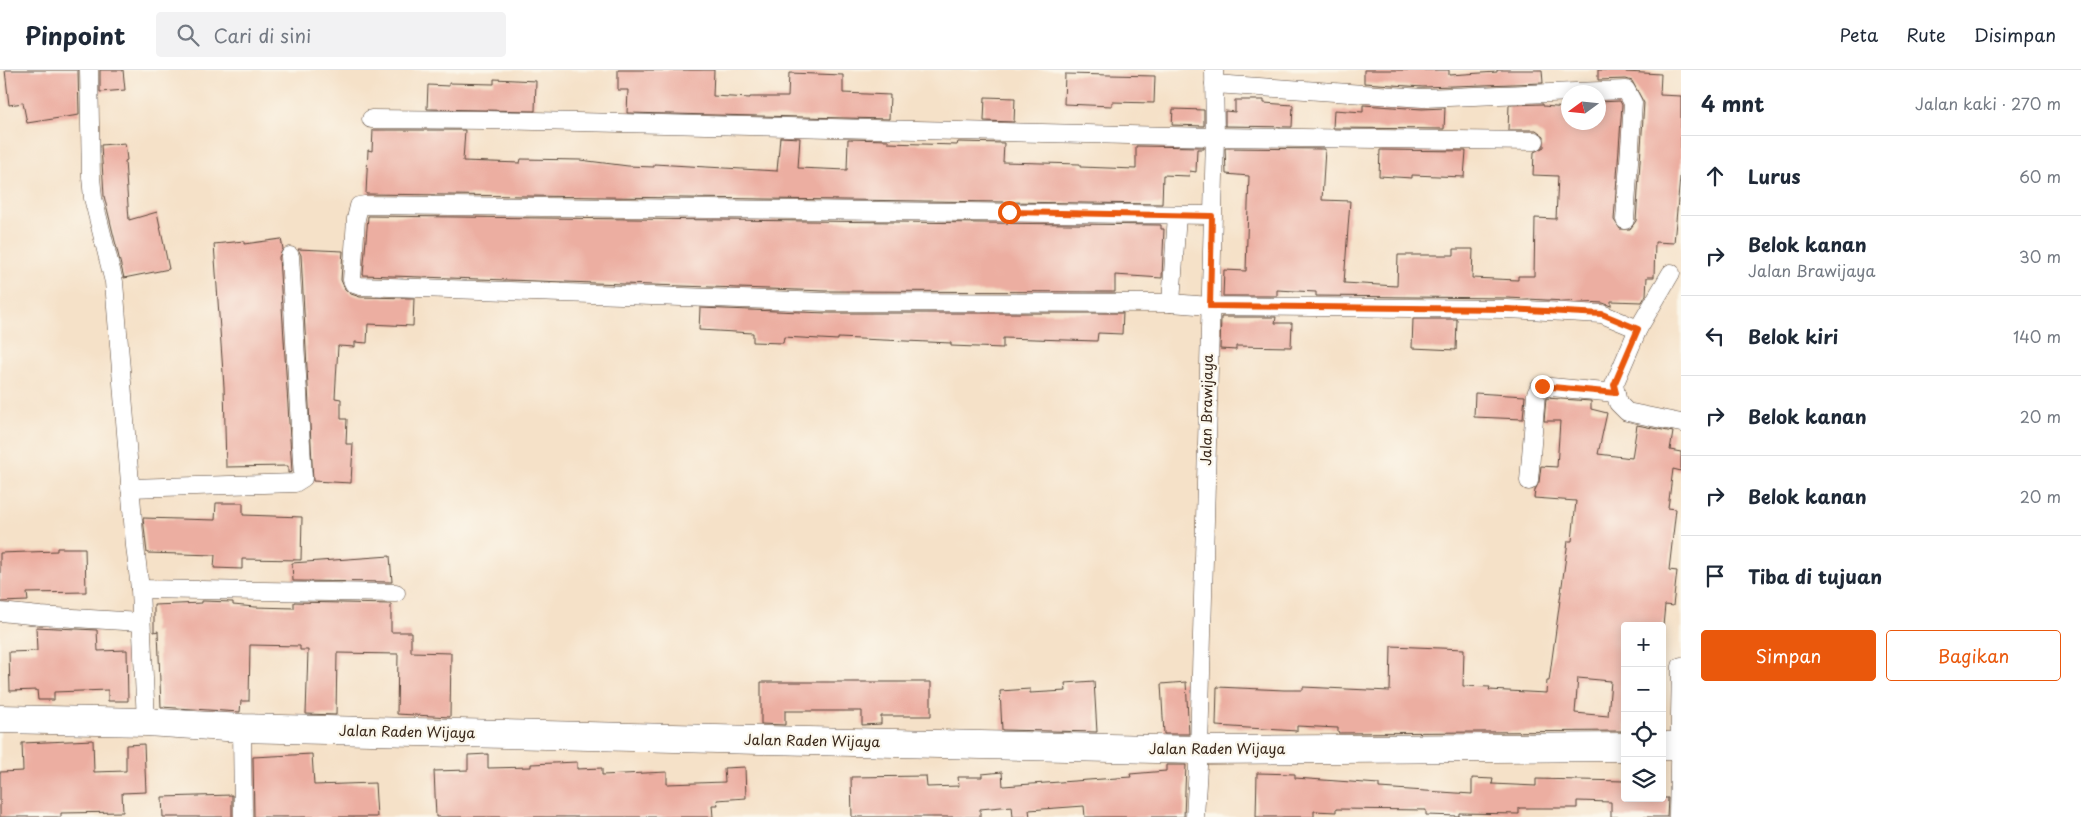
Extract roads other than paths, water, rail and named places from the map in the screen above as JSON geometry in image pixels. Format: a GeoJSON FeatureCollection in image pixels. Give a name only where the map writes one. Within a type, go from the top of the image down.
{"type":"FeatureCollection","features":[{"type":"Feature","properties":{"kind":"highway","name":"Jalan Raden Wijaya"},"geometry":{"type":"LineString","coordinates":[[0,720],[146,722],[242,728],[1199,750],[1621,747]]}},
{"type":"Feature","properties":{"kind":"street"},"geometry":{"type":"LineString","coordinates":[[89,70],[91,177],[115,289],[130,488],[140,589],[146,722]]}},
{"type":"Feature","properties":{"kind":"street"},"geometry":{"type":"LineString","coordinates":[[1214,77],[1423,98],[1626,90],[1634,102],[1625,220]]}},
{"type":"Feature","properties":{"kind":"street","name":"Jalan Brawijaya"},"geometry":{"type":"LineString","coordinates":[[1195,817],[1199,750],[1215,138],[1214,77]]}},
{"type":"Feature","properties":{"kind":"street"},"geometry":{"type":"LineString","coordinates":[[371,119],[486,120],[1215,138],[1535,141]]}},
{"type":"Feature","properties":{"kind":"street"},"geometry":{"type":"LineString","coordinates":[[1212,216],[365,205],[359,206],[354,236],[352,280],[354,284],[360,286],[826,302],[1171,303],[1210,306],[1507,309],[1602,314],[1638,329]]}},
{"type":"Feature","properties":{"kind":"street"},"geometry":{"type":"LineString","coordinates":[[1171,303],[1177,215]]}},
{"type":"Feature","properties":{"kind":"street"},"geometry":{"type":"LineString","coordinates":[[130,488],[294,483],[303,478],[290,256]]}},
{"type":"Feature","properties":{"kind":"street"},"geometry":{"type":"LineString","coordinates":[[1671,273],[1638,329],[1614,385],[1618,403],[1627,412],[1681,423]]}},
{"type":"Feature","properties":{"kind":"street"},"geometry":{"type":"LineString","coordinates":[[1530,481],[1536,394],[1539,388],[1551,387],[1616,393]]}},
{"type":"Feature","properties":{"kind":"street"},"geometry":{"type":"LineString","coordinates":[[140,589],[396,593]]}},
{"type":"Feature","properties":{"kind":"street"},"geometry":{"type":"LineString","coordinates":[[0,612],[140,622]]}},
{"type":"Feature","properties":{"kind":"street"},"geometry":{"type":"LineString","coordinates":[[1678,817],[1674,746],[1681,666]]}},
{"type":"Feature","properties":{"kind":"street"},"geometry":{"type":"LineString","coordinates":[[242,728],[243,817]]}}]}
